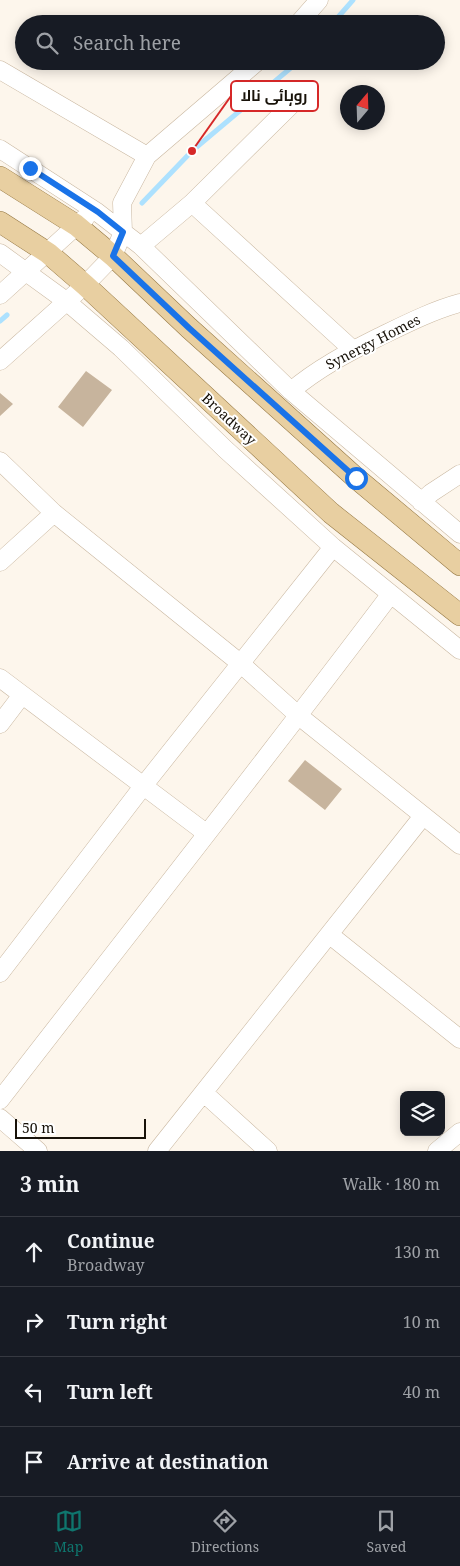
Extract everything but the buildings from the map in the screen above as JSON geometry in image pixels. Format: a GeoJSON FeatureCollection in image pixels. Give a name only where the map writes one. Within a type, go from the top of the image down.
{"type":"FeatureCollection","features":[{"type":"Feature","properties":{"kind":"main road"},"geometry":{"type":"LineString","coordinates":[[0,177],[76,225],[113,256],[189,328],[356,478],[460,565]]}},
{"type":"Feature","properties":{"kind":"main road","name":"Broadway"},"geometry":{"type":"LineString","coordinates":[[0,222],[48,253],[331,513],[460,615]]}},
{"type":"Feature","properties":{"kind":"street"},"geometry":{"type":"LineString","coordinates":[[306,15],[319,0]]}},
{"type":"Feature","properties":{"kind":"street"},"geometry":{"type":"LineString","coordinates":[[0,70],[147,156]]}},
{"type":"Feature","properties":{"kind":"street"},"geometry":{"type":"LineString","coordinates":[[0,361],[85,285],[113,256],[123,232],[122,203],[147,156],[247,70]]}},
{"type":"Feature","properties":{"kind":"street"},"geometry":{"type":"LineString","coordinates":[[141,246],[192,203],[292,104]]}},
{"type":"Feature","properties":{"kind":"street"},"geometry":{"type":"LineString","coordinates":[[0,149],[98,212],[141,246],[291,391],[460,534]]}},
{"type":"Feature","properties":{"kind":"street"},"geometry":{"type":"LineString","coordinates":[[0,295],[86,217],[122,203]]}},
{"type":"Feature","properties":{"kind":"street"},"geometry":{"type":"LineString","coordinates":[[192,203],[353,350]]}},
{"type":"Feature","properties":{"kind":"street"},"geometry":{"type":"LineString","coordinates":[[0,253],[66,300],[333,547],[460,650]]}},
{"type":"Feature","properties":{"kind":"street","name":"Synergy Homes"},"geometry":{"type":"LineString","coordinates":[[291,391],[306,379],[353,350],[431,313],[460,304]]}},
{"type":"Feature","properties":{"kind":"street"},"geometry":{"type":"LineString","coordinates":[[0,460],[54,513],[240,663],[299,716],[460,845]]}},
{"type":"Feature","properties":{"kind":"street"},"geometry":{"type":"LineString","coordinates":[[421,502],[460,474]]}},
{"type":"Feature","properties":{"kind":"street"},"geometry":{"type":"LineString","coordinates":[[0,562],[54,513]]}},
{"type":"Feature","properties":{"kind":"street"},"geometry":{"type":"LineString","coordinates":[[0,973],[144,785],[333,547]]}},
{"type":"Feature","properties":{"kind":"street"},"geometry":{"type":"LineString","coordinates":[[0,1100],[299,716],[390,595]]}},
{"type":"Feature","properties":{"kind":"street"},"geometry":{"type":"LineString","coordinates":[[0,678],[206,833]]}},
{"type":"Feature","properties":{"kind":"street"},"geometry":{"type":"LineString","coordinates":[[0,724],[22,695]]}},
{"type":"Feature","properties":{"kind":"street"},"geometry":{"type":"LineString","coordinates":[[157,1151],[423,816]]}},
{"type":"Feature","properties":{"kind":"street"},"geometry":{"type":"LineString","coordinates":[[330,935],[460,1039]]}},
{"type":"Feature","properties":{"kind":"street"},"geometry":{"type":"LineString","coordinates":[[204,1093],[268,1151]]}},
{"type":"Feature","properties":{"kind":"street"},"geometry":{"type":"LineString","coordinates":[[0,1118],[38,1151]]}},
{"type":"Feature","properties":{"kind":"street"},"geometry":{"type":"LineString","coordinates":[[437,1151],[460,1132]]}},
{"type":"Feature","properties":{"kind":"waterway"},"geometry":{"type":"LineString","coordinates":[[340,15],[353,0]]}},
{"type":"Feature","properties":{"kind":"waterway"},"geometry":{"type":"LineString","coordinates":[[142,203],[192,151],[288,70]]}},
{"type":"Feature","properties":{"kind":"waterway"},"geometry":{"type":"LineString","coordinates":[[0,321],[7,315]]}},
{"type":"Feature","properties":{"kind":"place","name":"روہائی نالا"},"geometry":{"type":"Point","coordinates":[192,151]}},
{"type":"Feature","properties":{"kind":"route"},"geometry":{"type":"LineString","coordinates":[[30,168],[98,212],[123,232],[113,256],[189,328],[356,478]]}}]}
